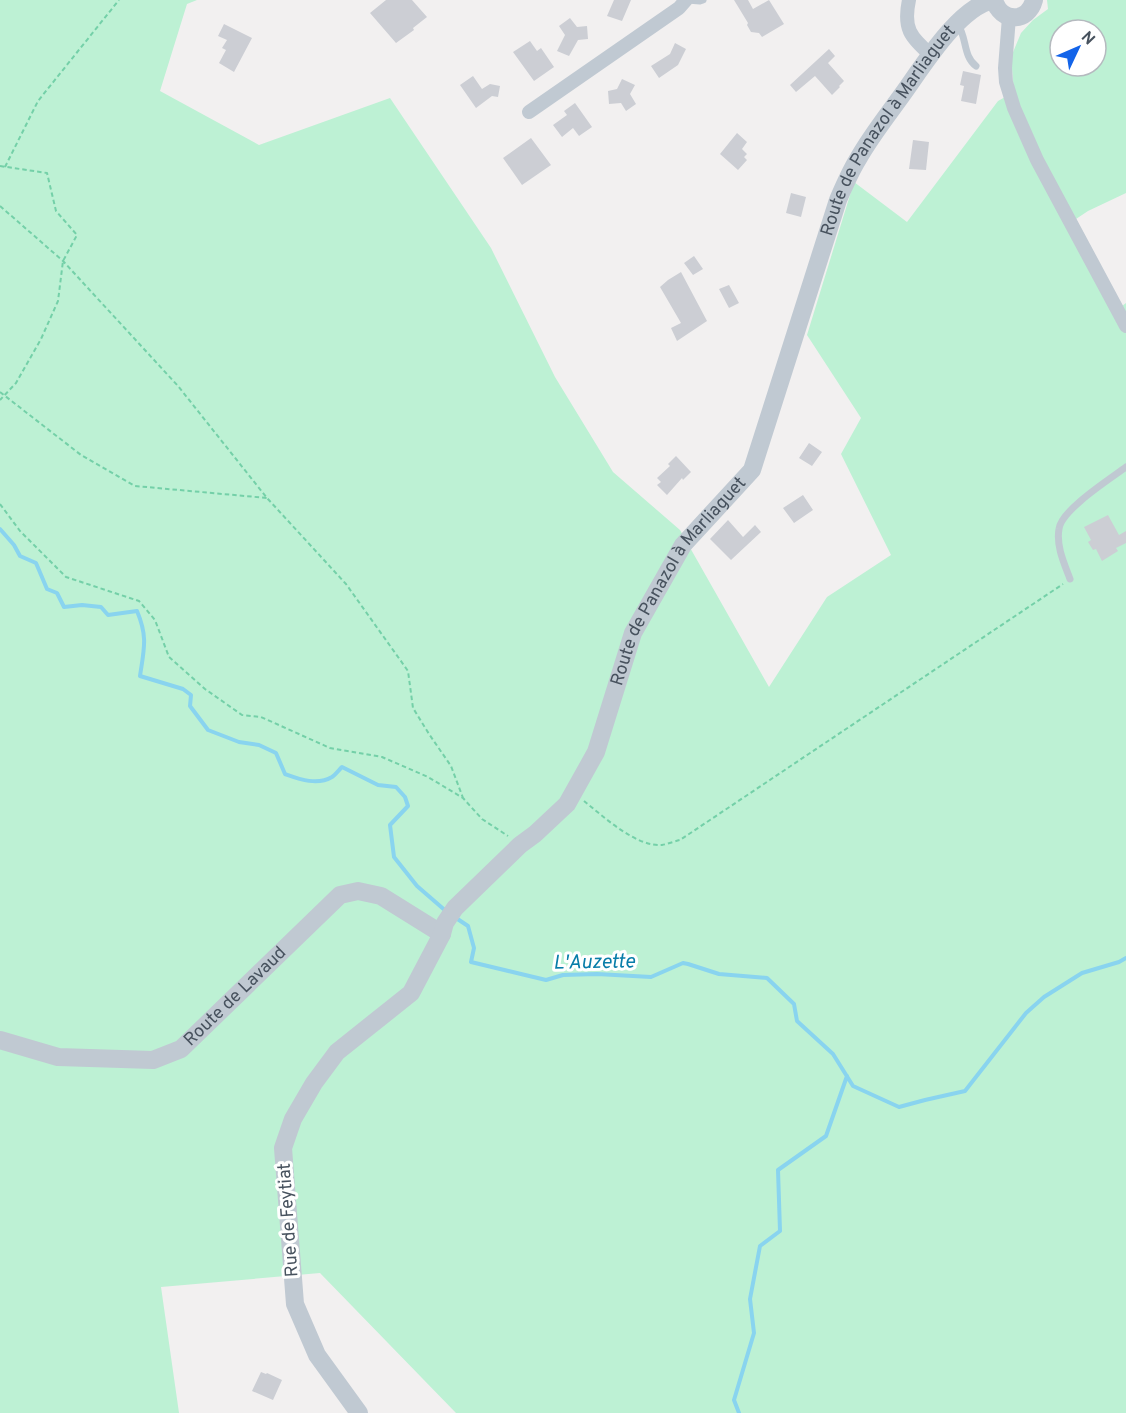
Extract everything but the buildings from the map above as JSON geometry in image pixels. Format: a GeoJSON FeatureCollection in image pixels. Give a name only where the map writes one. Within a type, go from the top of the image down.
{"type":"FeatureCollection","features":[{"type":"Feature","properties":{"kind":"street"},"geometry":{"type":"LineString","coordinates":[[529,112],[679,8],[687,0]]}},
{"type":"Feature","properties":{"kind":"street"},"geometry":{"type":"LineString","coordinates":[[909,0],[906,22],[908,29],[931,55]]}},
{"type":"Feature","properties":{"kind":"street"},"geometry":{"type":"LineString","coordinates":[[993,0],[999,10],[1009,17],[1027,13],[1034,0]]}},
{"type":"Feature","properties":{"kind":"street","name":"Route de Panazol à Marliaguet"},"geometry":{"type":"LineString","coordinates":[[448,922],[520,845],[567,804],[596,752],[633,633],[683,545],[752,470],[838,200],[848,178],[870,139],[957,23],[978,6],[993,0]]}},
{"type":"Feature","properties":{"kind":"street"},"geometry":{"type":"LineString","coordinates":[[1009,17],[1005,68],[1006,82],[1014,108],[1037,160],[1126,325]]}},
{"type":"Feature","properties":{"kind":"street","name":"Route de Lavaud"},"geometry":{"type":"LineString","coordinates":[[0,1040],[58,1057],[153,1060],[181,1049],[340,895],[358,891],[381,896],[448,922]]}},
{"type":"Feature","properties":{"kind":"street","name":"Rue de Feytiat"},"geometry":{"type":"LineString","coordinates":[[359,1413],[317,1355],[296,1304],[283,1148],[293,1119],[314,1083],[338,1052],[411,993],[448,922]]}},
{"type":"Feature","properties":{"kind":"lane"},"geometry":{"type":"LineString","coordinates":[[687,0],[704,0]]}},
{"type":"Feature","properties":{"kind":"lane"},"geometry":{"type":"LineString","coordinates":[[957,23],[963,34],[969,61],[976,66]]}},
{"type":"Feature","properties":{"kind":"lane"},"geometry":{"type":"LineString","coordinates":[[1070,579],[1060,550],[1059,527],[1071,509],[1126,466]]}},
{"type":"Feature","properties":{"kind":"path"},"geometry":{"type":"LineString","coordinates":[[5,167],[38,101],[119,0]]}},
{"type":"Feature","properties":{"kind":"path"},"geometry":{"type":"LineString","coordinates":[[0,166],[47,173],[56,211],[77,235],[63,261],[58,302],[16,383],[0,400]]}},
{"type":"Feature","properties":{"kind":"path"},"geometry":{"type":"LineString","coordinates":[[0,206],[63,261],[178,386],[267,498],[346,584],[408,670],[413,708],[452,766],[463,798]]}},
{"type":"Feature","properties":{"kind":"path"},"geometry":{"type":"LineString","coordinates":[[0,392],[81,455],[135,486],[267,498]]}},
{"type":"Feature","properties":{"kind":"path"},"geometry":{"type":"LineString","coordinates":[[0,504],[20,531],[66,577],[139,601],[155,620],[169,657],[205,689],[242,715],[261,717],[330,748],[382,757],[428,777],[463,798],[482,819],[520,845]]}},
{"type":"Feature","properties":{"kind":"path"},"geometry":{"type":"LineString","coordinates":[[573,792],[618,828],[639,840],[661,845],[681,840],[1070,579]]}},
{"type":"Feature","properties":{"kind":"green space"},"geometry":{"type":"Polygon","coordinates":[[[0,0],[197,0],[187,4],[160,91],[259,145],[390,98],[491,248],[555,377],[613,472],[680,530],[769,687],[827,597],[891,555],[841,454],[861,418],[807,335],[854,182],[907,222],[998,101],[1014,92],[1011,57],[1021,33],[1048,9],[1047,0],[1126,0],[1126,193],[1076,219],[1122,306],[1126,303],[1126,1413],[456,1413],[320,1273],[161,1287],[179,1413],[0,1413],[0,0]]]}},
{"type":"Feature","properties":{"kind":"waterway","name":"L'Auzette"},"geometry":{"type":"LineString","coordinates":[[0,529],[20,556],[36,563],[47,589],[57,593],[64,607],[82,605],[101,607],[108,615],[137,611],[144,636],[140,676],[183,689],[191,695],[190,706],[208,730],[239,742],[259,745],[276,753],[285,774],[296,778],[308,781],[326,780],[342,767],[378,785],[396,787],[405,797],[408,806],[390,825],[394,857],[417,886],[447,912]]}},
{"type":"Feature","properties":{"kind":"waterway","name":"L'Auzette"},"geometry":{"type":"LineString","coordinates":[[456,918],[468,926],[474,948],[471,962],[546,980],[563,975],[597,974],[651,977],[683,963],[719,974],[767,978],[794,1004],[797,1021],[833,1054],[853,1086],[899,1107],[965,1091],[1026,1013],[1044,997],[1082,973],[1126,958]]}},
{"type":"Feature","properties":{"kind":"waterway"},"geometry":{"type":"LineString","coordinates":[[739,1413],[734,1400],[754,1333],[750,1299],[760,1246],[780,1231],[778,1170],[826,1136],[847,1076]]}}]}
